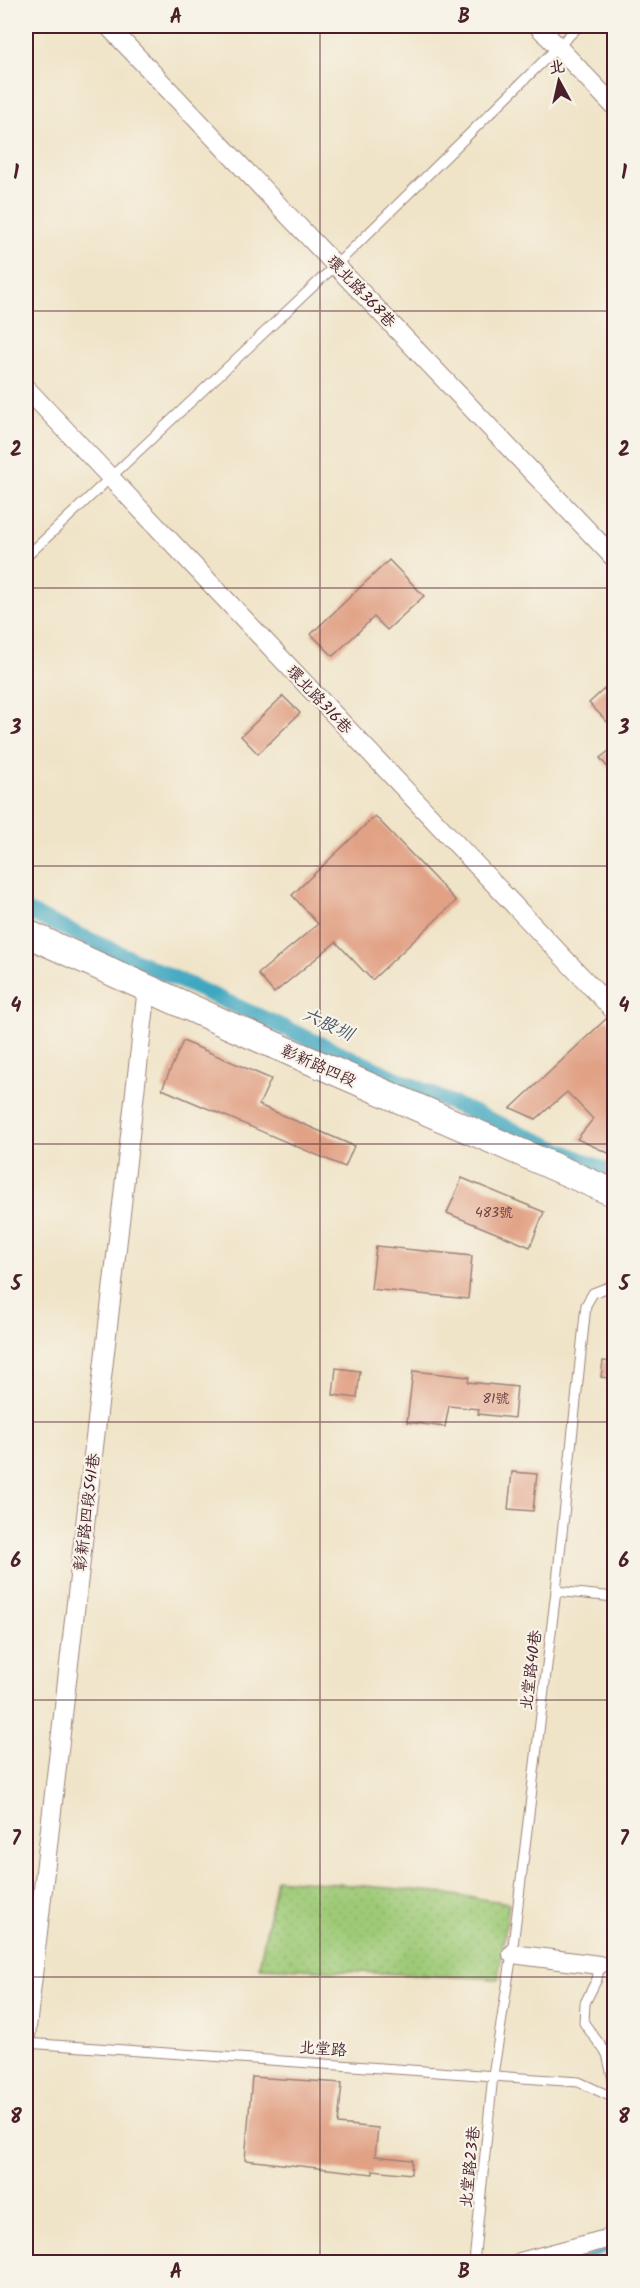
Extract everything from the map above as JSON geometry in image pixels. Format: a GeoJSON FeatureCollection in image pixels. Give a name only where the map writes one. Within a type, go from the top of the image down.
{"type":"FeatureCollection","features":[{"type":"Feature","properties":{"kind":"street","name":"環北路368巷"},"geometry":{"type":"LineString","coordinates":[[108,26],[615,558]]}},
{"type":"Feature","properties":{"kind":"street"},"geometry":{"type":"LineString","coordinates":[[538,26],[615,106]]}},
{"type":"Feature","properties":{"kind":"street","name":"環北路316巷"},"geometry":{"type":"LineString","coordinates":[[26,388],[615,1011]]}},
{"type":"Feature","properties":{"kind":"street","name":"彰新路四段"},"geometry":{"type":"LineString","coordinates":[[26,933],[614,1192]]}},
{"type":"Feature","properties":{"kind":"street","name":"彰新路四段541巷"},"geometry":{"type":"LineString","coordinates":[[26,2036],[147,988]]}},
{"type":"Feature","properties":{"kind":"street"},"geometry":{"type":"LineString","coordinates":[[512,1954],[601,1962]]}},
{"type":"Feature","properties":{"kind":"street"},"geometry":{"type":"LineString","coordinates":[[520,2262],[615,2236]]}},
{"type":"Feature","properties":{"kind":"lane"},"geometry":{"type":"LineString","coordinates":[[26,557],[337,264],[557,45],[579,26]]}},
{"type":"Feature","properties":{"kind":"lane","name":"北堂路40巷"},"geometry":{"type":"LineString","coordinates":[[493,2075],[512,1954],[556,1591],[585,1305],[593,1293],[615,1284]]}},
{"type":"Feature","properties":{"kind":"lane"},"geometry":{"type":"LineString","coordinates":[[556,1591],[615,1597]]}},
{"type":"Feature","properties":{"kind":"lane"},"geometry":{"type":"LineString","coordinates":[[601,1962],[597,1979],[585,2003],[584,2023],[607,2054],[615,2084]]}},
{"type":"Feature","properties":{"kind":"lane","name":"北堂路"},"geometry":{"type":"LineString","coordinates":[[26,2043],[579,2082],[615,2098]]}},
{"type":"Feature","properties":{"kind":"lane","name":"北堂路23巷"},"geometry":{"type":"LineString","coordinates":[[474,2262],[493,2075]]}},
{"type":"Feature","properties":{"kind":"green space"},"geometry":{"type":"Polygon","coordinates":[[[276,1879],[426,1891],[509,1903],[498,1979],[259,1967],[276,1879]]]}},
{"type":"Feature","properties":{"kind":"building"},"geometry":{"type":"Polygon","coordinates":[[[389,560],[424,596],[387,630],[374,617],[333,656],[311,634],[389,560]]]}},
{"type":"Feature","properties":{"kind":"building"},"geometry":{"type":"Polygon","coordinates":[[[615,679],[615,730],[589,703],[615,679]]]}},
{"type":"Feature","properties":{"kind":"building"},"geometry":{"type":"Polygon","coordinates":[[[283,696],[300,713],[258,754],[241,736],[283,696]]]}},
{"type":"Feature","properties":{"kind":"building"},"geometry":{"type":"Polygon","coordinates":[[[615,746],[615,776],[600,758],[615,746]]]}},
{"type":"Feature","properties":{"kind":"building"},"geometry":{"type":"Polygon","coordinates":[[[375,816],[456,901],[372,980],[336,942],[274,993],[258,974],[318,924],[292,895],[375,816]]]}},
{"type":"Feature","properties":{"kind":"building"},"geometry":{"type":"Polygon","coordinates":[[[606,1019],[615,1026],[615,1156],[577,1139],[593,1119],[567,1092],[536,1119],[511,1108],[606,1019]]]}},
{"type":"Feature","properties":{"kind":"building"},"geometry":{"type":"Polygon","coordinates":[[[183,1041],[271,1079],[259,1105],[354,1146],[345,1167],[162,1089],[183,1041]]]}},
{"type":"Feature","properties":{"kind":"building"},"geometry":{"type":"Polygon","coordinates":[[[462,1178],[544,1212],[530,1247],[447,1213],[462,1178]]]}},
{"type":"Feature","properties":{"kind":"building"},"geometry":{"type":"Polygon","coordinates":[[[376,1246],[472,1256],[468,1299],[371,1289],[376,1246]]]}},
{"type":"Feature","properties":{"kind":"building"},"geometry":{"type":"Polygon","coordinates":[[[603,1361],[615,1362],[615,1379],[601,1377],[603,1361]]]}},
{"type":"Feature","properties":{"kind":"building"},"geometry":{"type":"Polygon","coordinates":[[[336,1368],[360,1371],[357,1398],[333,1395],[336,1368]]]}},
{"type":"Feature","properties":{"kind":"building"},"geometry":{"type":"Polygon","coordinates":[[[413,1371],[469,1377],[468,1382],[517,1387],[514,1418],[478,1414],[479,1409],[449,1406],[445,1427],[407,1422],[413,1371]]]}},
{"type":"Feature","properties":{"kind":"building"},"geometry":{"type":"Polygon","coordinates":[[[512,1472],[537,1474],[533,1511],[508,1509],[512,1472]]]}},
{"type":"Feature","properties":{"kind":"building"},"geometry":{"type":"Polygon","coordinates":[[[252,2077],[342,2083],[338,2124],[378,2128],[375,2156],[412,2160],[411,2174],[373,2170],[373,2174],[245,2160],[252,2077]]]}},
{"type":"Feature","properties":{"kind":"waterway","name":"六股圳"},"geometry":{"type":"LineString","coordinates":[[26,911],[614,1174]]}},
{"type":"Feature","properties":{"kind":"waterway"},"geometry":{"type":"LineString","coordinates":[[567,2262],[614,2249]]}}]}
